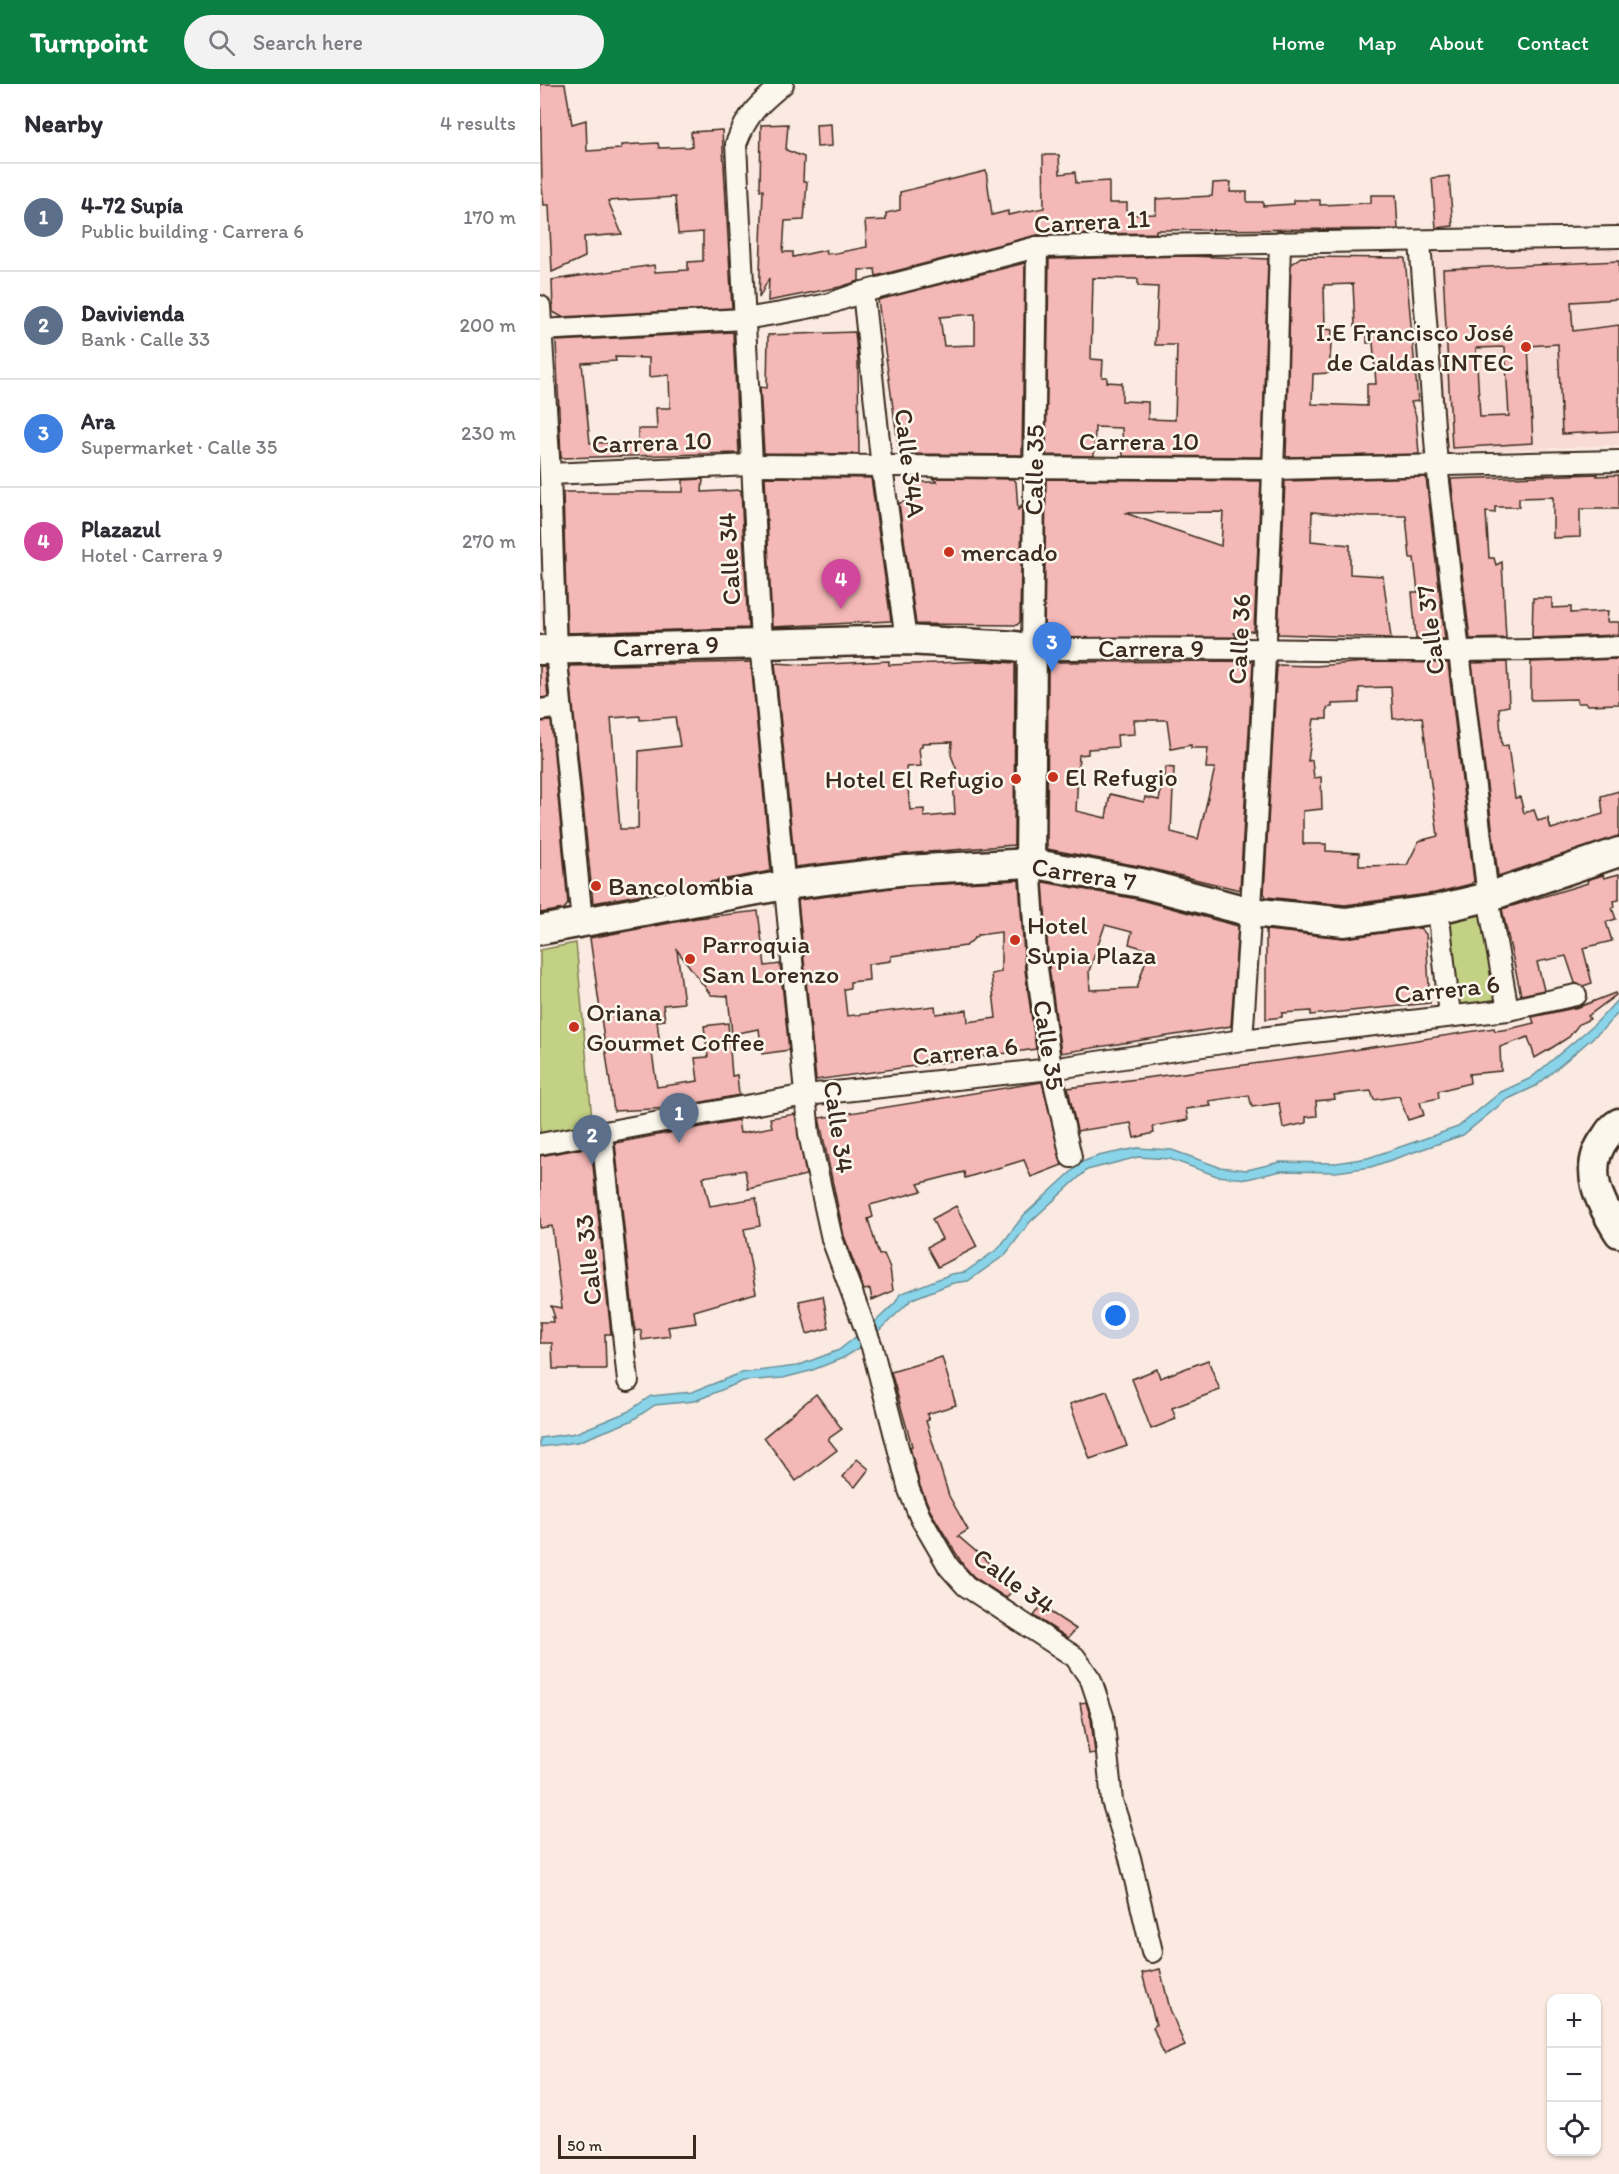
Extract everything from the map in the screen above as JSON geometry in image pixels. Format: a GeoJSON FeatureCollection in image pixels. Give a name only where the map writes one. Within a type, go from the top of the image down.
{"type":"FeatureCollection","features":[{"type":"Feature","properties":{"kind":"main road","name":"Carrera 9"},"geometry":{"type":"LineString","coordinates":[[548,651],[906,640],[1015,646],[1032,650]]}},
{"type":"Feature","properties":{"kind":"main road","name":"Calle 35"},"geometry":{"type":"LineString","coordinates":[[1030,863],[1032,650]]}},
{"type":"Feature","properties":{"kind":"main road","name":"Carrera 7"},"geometry":{"type":"LineString","coordinates":[[540,930],[785,885],[906,870],[1030,863],[1141,883],[1251,912],[1345,922],[1438,909],[1488,897],[1619,852]]}},
{"type":"Feature","properties":{"kind":"main road"},"geometry":{"type":"LineString","coordinates":[[1619,1123],[1598,1147],[1593,1178],[1604,1210],[1619,1233]]}},
{"type":"Feature","properties":{"kind":"street","name":"Calle 34"},"geometry":{"type":"LineString","coordinates":[[783,84],[758,105],[744,121],[736,144],[750,466],[761,643],[809,1134],[823,1205],[858,1315],[872,1347],[909,1490],[920,1518],[949,1567],[966,1586],[1075,1657],[1091,1680],[1103,1716],[1112,1801],[1130,1858],[1152,1952]]}},
{"type":"Feature","properties":{"kind":"street","name":"Carrera 11"},"geometry":{"type":"LineString","coordinates":[[541,330],[744,319],[828,304],[863,292],[1037,247],[1619,237]]}},
{"type":"Feature","properties":{"kind":"street","name":"Calle 36"},"geometry":{"type":"LineString","coordinates":[[1242,1040],[1275,469],[1280,242]]}},
{"type":"Feature","properties":{"kind":"street","name":"Calle 37"},"geometry":{"type":"LineString","coordinates":[[1420,242],[1437,465],[1488,897],[1508,1010]]}},
{"type":"Feature","properties":{"kind":"street","name":"Calle 35"},"geometry":{"type":"LineString","coordinates":[[1032,650],[1037,247]]}},
{"type":"Feature","properties":{"kind":"street","name":"Calle 34A"},"geometry":{"type":"LineString","coordinates":[[863,292],[882,468],[906,640]]}},
{"type":"Feature","properties":{"kind":"street"},"geometry":{"type":"LineString","coordinates":[[540,306],[550,474],[547,561],[548,651],[561,708],[582,922]]}},
{"type":"Feature","properties":{"kind":"street","name":"Carrera 10"},"geometry":{"type":"LineString","coordinates":[[550,474],[750,466],[1275,469],[1619,461]]}},
{"type":"Feature","properties":{"kind":"street","name":"Carrera 9"},"geometry":{"type":"LineString","coordinates":[[1032,650],[1188,647],[1266,651],[1460,651],[1619,647]]}},
{"type":"Feature","properties":{"kind":"street"},"geometry":{"type":"LineString","coordinates":[[540,711],[561,708]]}},
{"type":"Feature","properties":{"kind":"street","name":"Calle 35"},"geometry":{"type":"LineString","coordinates":[[1030,863],[1037,968],[1051,1069],[1071,1157]]}},
{"type":"Feature","properties":{"kind":"street"},"geometry":{"type":"LineString","coordinates":[[1438,909],[1450,1015]]}},
{"type":"Feature","properties":{"kind":"street","name":"Carrera 6"},"geometry":{"type":"LineString","coordinates":[[540,1144],[806,1095],[1051,1069],[1242,1040],[1508,1010],[1576,994]]}},
{"type":"Feature","properties":{"kind":"street","name":"Calle 33"},"geometry":{"type":"LineString","coordinates":[[602,1134],[628,1381]]}},
{"type":"Feature","properties":{"kind":"shaded area","name":"I.E Francisco José de Caldas INTEC"},"geometry":{"type":"Polygon","coordinates":[[[1425,246],[1619,249],[1619,445],[1441,453],[1425,246]]]}},
{"type":"Feature","properties":{"kind":"green space"},"geometry":{"type":"Polygon","coordinates":[[[1485,902],[1503,998],[1453,1007],[1443,914],[1485,902]]]}},
{"type":"Feature","properties":{"kind":"green space"},"geometry":{"type":"Polygon","coordinates":[[[576,943],[593,1130],[540,1138],[540,950],[576,943]]]}},
{"type":"Feature","properties":{"kind":"water"},"geometry":{"type":"Polygon","coordinates":[[[1619,998],[1619,1012],[1603,1029],[1536,1086],[1506,1100],[1463,1135],[1371,1167],[1336,1172],[1281,1171],[1247,1179],[1217,1176],[1170,1159],[1138,1157],[1087,1170],[1030,1222],[1005,1255],[968,1281],[953,1283],[912,1299],[861,1347],[843,1358],[810,1371],[783,1378],[743,1381],[695,1401],[655,1405],[631,1421],[578,1442],[540,1447],[540,1438],[576,1433],[627,1412],[651,1396],[692,1392],[741,1373],[797,1366],[839,1350],[877,1320],[895,1303],[900,1294],[951,1274],[965,1272],[999,1248],[1023,1216],[1082,1162],[1098,1156],[1137,1148],[1172,1150],[1219,1167],[1247,1170],[1280,1162],[1336,1163],[1368,1158],[1458,1127],[1501,1092],[1531,1078],[1597,1022],[1619,998]]]}},
{"type":"Feature","properties":{"kind":"building"},"geometry":{"type":"Polygon","coordinates":[[[540,84],[565,84],[572,124],[586,120],[587,151],[621,149],[621,145],[658,143],[659,148],[689,147],[692,146],[691,132],[722,130],[732,308],[562,317],[553,312],[552,280],[654,265],[655,272],[688,270],[688,262],[703,261],[703,232],[678,234],[675,197],[608,201],[622,234],[584,237],[585,257],[552,272],[549,205],[544,205],[542,187],[540,84]]]}},
{"type":"Feature","properties":{"kind":"building"},"geometry":{"type":"Polygon","coordinates":[[[788,124],[786,150],[804,157],[803,182],[807,182],[804,220],[785,221],[783,252],[793,252],[793,257],[826,250],[826,254],[867,247],[865,221],[886,220],[886,213],[900,210],[900,192],[986,171],[992,215],[1008,211],[1008,215],[1044,208],[1043,155],[1059,155],[1060,174],[1075,172],[1076,183],[1109,181],[1109,203],[1127,203],[1127,215],[1156,214],[1156,199],[1212,196],[1213,183],[1231,182],[1230,192],[1247,192],[1247,202],[1263,202],[1263,206],[1294,204],[1294,200],[1320,200],[1320,205],[1371,203],[1371,195],[1396,195],[1398,229],[1156,230],[1156,233],[1037,235],[876,276],[875,269],[859,270],[859,281],[768,301],[769,278],[759,298],[763,190],[760,190],[761,125],[788,124]]]}},
{"type":"Feature","properties":{"kind":"building"},"geometry":{"type":"Polygon","coordinates":[[[831,124],[832,146],[817,147],[816,125],[831,124]]]}},
{"type":"Feature","properties":{"kind":"building"},"geometry":{"type":"Polygon","coordinates":[[[1449,176],[1453,226],[1436,228],[1432,178],[1449,176]]]}},
{"type":"Feature","properties":{"kind":"building"},"geometry":{"type":"Polygon","coordinates":[[[1189,256],[1268,259],[1262,457],[1123,456],[1122,428],[1095,427],[1094,456],[1046,455],[1049,259],[1189,256]],[[1093,278],[1091,359],[1103,360],[1102,377],[1107,377],[1107,382],[1122,383],[1122,401],[1148,402],[1148,419],[1175,420],[1177,345],[1155,345],[1158,287],[1138,286],[1138,279],[1093,278]]]}},
{"type":"Feature","properties":{"kind":"building"},"geometry":{"type":"Polygon","coordinates":[[[1301,257],[1405,258],[1418,401],[1411,402],[1416,416],[1419,454],[1286,457],[1291,264],[1301,257]],[[1353,284],[1324,285],[1325,329],[1332,330],[1329,373],[1313,374],[1312,404],[1367,406],[1367,384],[1376,384],[1373,342],[1367,343],[1367,333],[1362,333],[1362,325],[1355,326],[1353,284]]]}},
{"type":"Feature","properties":{"kind":"building","name":"I.E Francisco José de Caldas INTEC"},"geometry":{"type":"Polygon","coordinates":[[[1619,261],[1619,299],[1571,302],[1573,331],[1619,325],[1619,431],[1562,434],[1558,344],[1528,346],[1533,443],[1452,448],[1443,269],[1619,261]],[[1505,347],[1476,348],[1480,417],[1509,416],[1505,347]]]}},
{"type":"Feature","properties":{"kind":"building"},"geometry":{"type":"Polygon","coordinates":[[[1025,263],[1022,455],[902,454],[899,451],[878,300],[1025,263]],[[975,314],[940,317],[944,346],[975,345],[975,314]]]}},
{"type":"Feature","properties":{"kind":"building"},"geometry":{"type":"Polygon","coordinates":[[[733,332],[739,453],[561,458],[556,341],[733,332]],[[615,357],[616,361],[582,363],[590,443],[638,442],[638,429],[657,429],[656,408],[670,408],[669,375],[649,377],[649,358],[615,357]]]}},
{"type":"Feature","properties":{"kind":"building"},"geometry":{"type":"Polygon","coordinates":[[[855,332],[858,362],[859,454],[764,453],[760,387],[767,388],[768,335],[855,332]]]}},
{"type":"Feature","properties":{"kind":"building"},"geometry":{"type":"Polygon","coordinates":[[[1598,474],[1597,476],[1619,475],[1619,509],[1580,509],[1580,537],[1553,538],[1553,497],[1519,498],[1519,507],[1495,507],[1495,513],[1486,512],[1489,558],[1494,558],[1496,565],[1502,562],[1506,638],[1470,639],[1451,479],[1598,474]]]}},
{"type":"Feature","properties":{"kind":"building"},"geometry":{"type":"Polygon","coordinates":[[[765,477],[871,478],[891,621],[772,627],[765,477]]]}},
{"type":"Feature","properties":{"kind":"building"},"geometry":{"type":"Polygon","coordinates":[[[1426,477],[1445,639],[1416,639],[1412,592],[1418,592],[1414,558],[1410,558],[1406,516],[1361,516],[1312,512],[1311,541],[1350,545],[1350,574],[1383,576],[1391,638],[1278,634],[1285,481],[1426,477]]]}},
{"type":"Feature","properties":{"kind":"building"},"geometry":{"type":"Polygon","coordinates":[[[932,478],[1014,479],[1016,482],[1018,510],[1022,505],[1020,622],[1017,625],[916,624],[899,503],[909,501],[910,482],[937,482],[932,478]]]}},
{"type":"Feature","properties":{"kind":"building"},"geometry":{"type":"Polygon","coordinates":[[[703,479],[702,492],[741,490],[748,628],[567,633],[563,492],[683,492],[683,480],[703,479]]]}},
{"type":"Feature","properties":{"kind":"building"},"geometry":{"type":"Polygon","coordinates":[[[1046,479],[1261,481],[1254,631],[1234,633],[1237,637],[1044,638],[1046,479]],[[1223,512],[1125,513],[1221,546],[1223,512]]]}},
{"type":"Feature","properties":{"kind":"building"},"geometry":{"type":"Polygon","coordinates":[[[1533,598],[1552,598],[1552,608],[1571,607],[1571,613],[1608,611],[1607,622],[1619,622],[1619,635],[1532,638],[1533,598]]]}},
{"type":"Feature","properties":{"kind":"building"},"geometry":{"type":"Polygon","coordinates":[[[1619,659],[1619,704],[1587,705],[1577,703],[1577,699],[1531,700],[1531,662],[1619,659]]]}},
{"type":"Feature","properties":{"kind":"building"},"geometry":{"type":"Polygon","coordinates":[[[889,661],[889,665],[984,661],[1015,663],[1014,845],[904,854],[795,867],[775,663],[807,665],[889,661]],[[952,742],[922,743],[922,747],[919,748],[921,766],[906,767],[910,810],[924,809],[924,817],[955,814],[953,777],[959,776],[951,755],[952,742]]]}},
{"type":"Feature","properties":{"kind":"building"},"geometry":{"type":"Polygon","coordinates":[[[1253,661],[1240,890],[1144,867],[1047,849],[1048,662],[1253,661]],[[1134,720],[1135,734],[1117,735],[1118,747],[1088,749],[1088,754],[1079,755],[1076,811],[1106,818],[1110,794],[1144,802],[1145,797],[1159,800],[1166,767],[1174,768],[1171,832],[1198,839],[1215,768],[1206,768],[1208,748],[1191,748],[1191,745],[1171,749],[1167,720],[1134,720]]]}},
{"type":"Feature","properties":{"kind":"building"},"geometry":{"type":"Polygon","coordinates":[[[751,662],[771,871],[593,903],[569,666],[751,662]],[[640,716],[611,718],[620,829],[638,829],[639,751],[680,746],[675,717],[640,720],[640,716]]]}},
{"type":"Feature","properties":{"kind":"building"},"geometry":{"type":"Polygon","coordinates":[[[1366,662],[1448,663],[1474,881],[1471,884],[1435,893],[1345,905],[1266,897],[1264,893],[1277,665],[1315,666],[1366,662]],[[1391,687],[1359,688],[1359,703],[1332,704],[1332,707],[1327,708],[1327,719],[1314,719],[1308,761],[1312,760],[1314,778],[1321,777],[1322,809],[1303,811],[1303,844],[1326,844],[1326,851],[1359,853],[1359,866],[1407,865],[1419,841],[1438,836],[1422,717],[1393,719],[1391,687]]]}},
{"type":"Feature","properties":{"kind":"building"},"geometry":{"type":"Polygon","coordinates":[[[1507,662],[1509,706],[1499,708],[1502,746],[1508,745],[1515,798],[1520,797],[1524,813],[1534,810],[1538,821],[1548,818],[1551,829],[1603,814],[1601,796],[1619,791],[1619,836],[1498,876],[1472,663],[1507,662]]]}},
{"type":"Feature","properties":{"kind":"building"},"geometry":{"type":"Polygon","coordinates":[[[540,666],[545,666],[548,697],[540,698],[540,666]]]}},
{"type":"Feature","properties":{"kind":"building"},"geometry":{"type":"Polygon","coordinates":[[[551,721],[568,904],[564,909],[540,913],[540,722],[551,721]]]}},
{"type":"Feature","properties":{"kind":"building"},"geometry":{"type":"Polygon","coordinates":[[[1619,874],[1619,900],[1614,901],[1615,907],[1612,908],[1616,919],[1606,922],[1612,941],[1583,948],[1592,983],[1583,986],[1575,983],[1566,956],[1537,962],[1544,990],[1521,995],[1502,909],[1588,883],[1587,880],[1603,875],[1604,878],[1619,874]]]}},
{"type":"Feature","properties":{"kind":"building"},"geometry":{"type":"Polygon","coordinates":[[[1019,880],[1025,970],[1036,1049],[816,1080],[798,900],[907,886],[1019,880]],[[1001,932],[978,935],[966,946],[891,956],[891,961],[868,964],[869,980],[850,982],[850,988],[844,989],[847,1016],[935,1006],[936,1014],[967,1010],[968,1022],[996,1018],[991,974],[1001,972],[1001,932]]]}},
{"type":"Feature","properties":{"kind":"building"},"geometry":{"type":"Polygon","coordinates":[[[1043,882],[1137,899],[1238,926],[1231,1026],[1061,1053],[1049,967],[1043,882]],[[1105,925],[1089,971],[1090,990],[1137,988],[1149,950],[1129,944],[1132,932],[1105,925]]]}},
{"type":"Feature","properties":{"kind":"building"},"geometry":{"type":"Polygon","coordinates":[[[758,911],[765,966],[780,964],[789,1050],[762,1054],[759,1029],[732,1034],[728,996],[711,995],[677,950],[684,1003],[663,1005],[665,1020],[657,1021],[661,1052],[652,1053],[657,1087],[698,1081],[695,1058],[708,1057],[704,1026],[728,1023],[732,1076],[737,1075],[739,1095],[671,1108],[614,1111],[590,938],[697,918],[758,911]]]}},
{"type":"Feature","properties":{"kind":"building"},"geometry":{"type":"Polygon","coordinates":[[[1420,928],[1426,934],[1430,1003],[1311,1015],[1311,1011],[1282,1013],[1282,1017],[1266,1019],[1266,930],[1344,938],[1420,928]]]}},
{"type":"Feature","properties":{"kind":"building"},"geometry":{"type":"Polygon","coordinates":[[[1615,993],[1616,995],[1588,1016],[1590,1019],[1579,1024],[1569,1037],[1535,1058],[1528,1037],[1500,1047],[1501,1071],[1469,1074],[1470,1083],[1438,1091],[1439,1098],[1420,1102],[1424,1115],[1408,1120],[1399,1096],[1374,1100],[1371,1091],[1334,1095],[1335,1099],[1316,1101],[1317,1116],[1306,1117],[1306,1123],[1283,1128],[1279,1103],[1252,1107],[1249,1095],[1209,1101],[1211,1106],[1186,1109],[1188,1120],[1153,1126],[1154,1133],[1134,1138],[1131,1123],[1077,1131],[1068,1088],[1321,1055],[1494,1028],[1495,1031],[1509,1029],[1534,1023],[1532,1017],[1579,1007],[1615,993]]]}},
{"type":"Feature","properties":{"kind":"building"},"geometry":{"type":"Polygon","coordinates":[[[1042,1082],[1062,1165],[1031,1177],[1024,1160],[965,1178],[964,1172],[918,1184],[922,1191],[870,1205],[873,1217],[868,1219],[879,1255],[884,1254],[890,1268],[893,1291],[872,1300],[870,1289],[864,1290],[844,1236],[819,1118],[1042,1082]]]}},
{"type":"Feature","properties":{"kind":"building"},"geometry":{"type":"Polygon","coordinates":[[[795,1114],[806,1175],[748,1189],[745,1170],[703,1177],[710,1206],[756,1198],[760,1226],[744,1229],[756,1293],[694,1311],[696,1323],[668,1327],[670,1336],[642,1340],[641,1330],[635,1331],[615,1143],[738,1120],[740,1133],[772,1127],[770,1118],[795,1114]]]}},
{"type":"Feature","properties":{"kind":"building"},"geometry":{"type":"Polygon","coordinates":[[[591,1147],[611,1334],[605,1334],[606,1369],[553,1369],[552,1343],[540,1343],[540,1322],[553,1322],[552,1317],[555,1318],[551,1306],[562,1308],[552,1226],[540,1228],[540,1156],[591,1147]]]}},
{"type":"Feature","properties":{"kind":"building"},"geometry":{"type":"Polygon","coordinates":[[[956,1206],[977,1247],[938,1267],[927,1247],[942,1239],[932,1219],[956,1206]]]}},
{"type":"Feature","properties":{"kind":"building"},"geometry":{"type":"Polygon","coordinates":[[[823,1296],[829,1328],[807,1334],[799,1301],[823,1296]]]}},
{"type":"Feature","properties":{"kind":"building"},"geometry":{"type":"Polygon","coordinates":[[[942,1357],[956,1405],[927,1414],[929,1420],[926,1421],[949,1496],[968,1530],[958,1536],[1016,1586],[1006,1598],[974,1577],[963,1565],[931,1512],[920,1486],[910,1447],[912,1446],[891,1372],[942,1357]]]}},
{"type":"Feature","properties":{"kind":"building"},"geometry":{"type":"Polygon","coordinates":[[[1208,1360],[1220,1390],[1172,1408],[1176,1419],[1151,1429],[1132,1379],[1157,1369],[1160,1378],[1208,1360]]]}},
{"type":"Feature","properties":{"kind":"building"},"geometry":{"type":"Polygon","coordinates":[[[1107,1391],[1127,1446],[1090,1459],[1070,1404],[1107,1391]]]}},
{"type":"Feature","properties":{"kind":"building"},"geometry":{"type":"Polygon","coordinates":[[[816,1394],[842,1429],[828,1439],[837,1450],[796,1481],[764,1437],[816,1394]]]}},
{"type":"Feature","properties":{"kind":"building"},"geometry":{"type":"Polygon","coordinates":[[[857,1459],[869,1469],[855,1487],[843,1477],[857,1459]]]}},
{"type":"Feature","properties":{"kind":"building"},"geometry":{"type":"Polygon","coordinates":[[[1041,1606],[1076,1629],[1068,1638],[1034,1616],[1041,1606]]]}},
{"type":"Feature","properties":{"kind":"building"},"geometry":{"type":"Polygon","coordinates":[[[1086,1702],[1091,1719],[1095,1753],[1089,1754],[1080,1703],[1086,1702]]]}},
{"type":"Feature","properties":{"kind":"building"},"geometry":{"type":"Polygon","coordinates":[[[1160,1969],[1170,2009],[1185,2046],[1164,2055],[1153,2027],[1156,2025],[1142,1973],[1160,1969]]]}},
{"type":"Feature","properties":{"kind":"place","name":"I.E Francisco José de Caldas INTEC"},"geometry":{"type":"Point","coordinates":[1526,347]}},
{"type":"Feature","properties":{"kind":"place","name":"mercado"},"geometry":{"type":"Point","coordinates":[949,552]}},
{"type":"Feature","properties":{"kind":"place","name":"Plazazul"},"geometry":{"type":"Point","coordinates":[841,609]}},
{"type":"Feature","properties":{"kind":"place","name":"Ara"},"geometry":{"type":"Point","coordinates":[1052,672]}},
{"type":"Feature","properties":{"kind":"place","name":"El Refugio"},"geometry":{"type":"Point","coordinates":[1053,777]}},
{"type":"Feature","properties":{"kind":"place","name":"Hotel El Refugio"},"geometry":{"type":"Point","coordinates":[1016,779]}},
{"type":"Feature","properties":{"kind":"place","name":"Bancolombia"},"geometry":{"type":"Point","coordinates":[596,886]}},
{"type":"Feature","properties":{"kind":"place","name":"Hotel Supia Plaza"},"geometry":{"type":"Point","coordinates":[1015,940]}},
{"type":"Feature","properties":{"kind":"place","name":"Parroquia San Lorenzo"},"geometry":{"type":"Point","coordinates":[690,959]}},
{"type":"Feature","properties":{"kind":"place","name":"Oriana Gourmet Coffee"},"geometry":{"type":"Point","coordinates":[574,1027]}},
{"type":"Feature","properties":{"kind":"place","name":"4-72 Supía"},"geometry":{"type":"Point","coordinates":[679,1143]}},
{"type":"Feature","properties":{"kind":"place","name":"Davivienda"},"geometry":{"type":"Point","coordinates":[592,1165]}}]}
